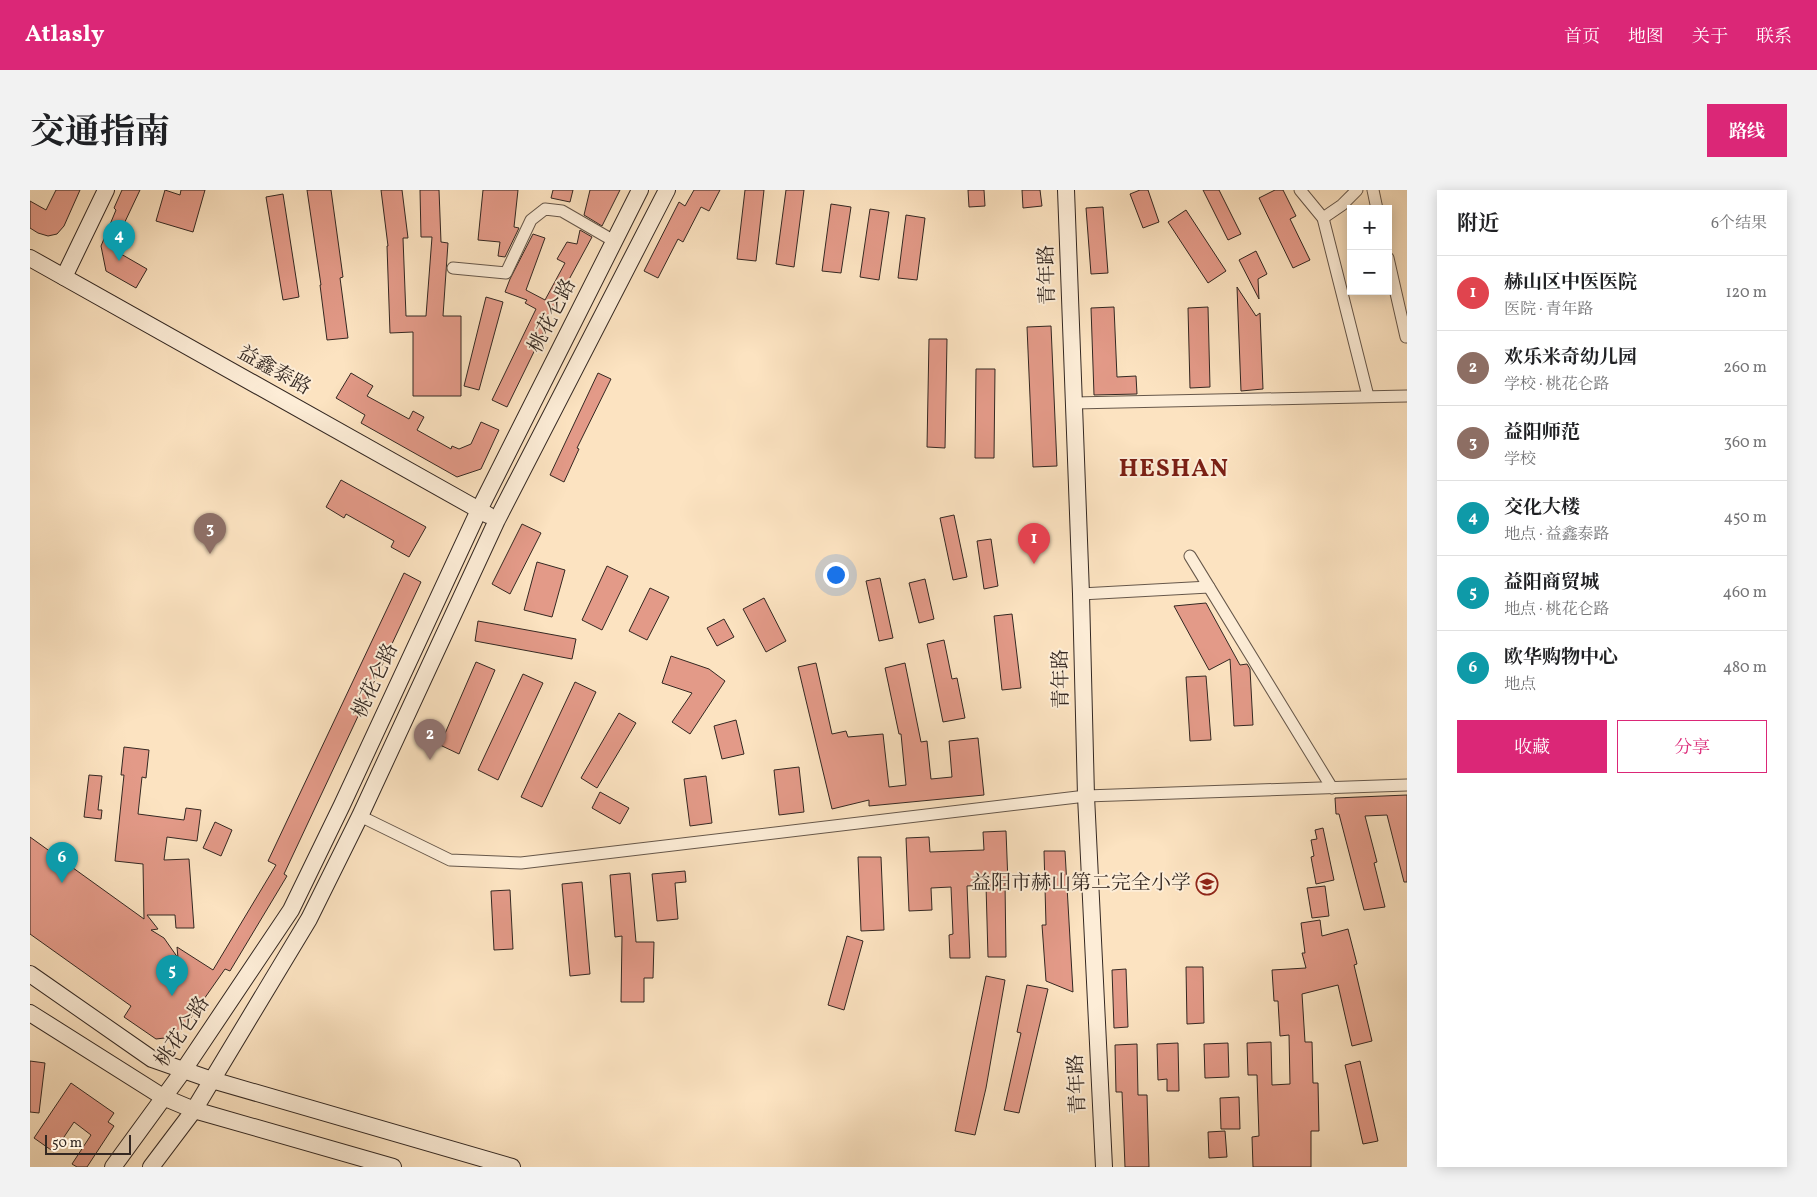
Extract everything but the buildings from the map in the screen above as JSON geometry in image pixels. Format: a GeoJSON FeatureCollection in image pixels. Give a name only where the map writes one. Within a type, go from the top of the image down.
{"type":"FeatureCollection","features":[{"type":"Feature","properties":{"kind":"main road"},"geometry":{"type":"LineString","coordinates":[[64,277],[106,190]]}},
{"type":"Feature","properties":{"kind":"main road","name":"桃花仑路"},"geometry":{"type":"LineString","coordinates":[[113,1167],[183,1071],[291,910],[479,510],[640,190]]}},
{"type":"Feature","properties":{"kind":"main road"},"geometry":{"type":"LineString","coordinates":[[151,1167],[194,1110],[309,919],[360,816],[497,520],[667,190]]}},
{"type":"Feature","properties":{"kind":"main road","name":"青年路"},"geometry":{"type":"LineString","coordinates":[[1066,190],[1081,594],[1086,796],[1104,1167]]}},
{"type":"Feature","properties":{"kind":"main road","name":"益鑫泰路"},"geometry":{"type":"LineString","coordinates":[[30,258],[497,520]]}},
{"type":"Feature","properties":{"kind":"main road"},"geometry":{"type":"LineString","coordinates":[[30,974],[152,1059],[212,1080],[512,1167]]}},
{"type":"Feature","properties":{"kind":"main road"},"geometry":{"type":"LineString","coordinates":[[30,1013],[163,1097],[194,1110],[393,1167]]}},
{"type":"Feature","properties":{"kind":"street"},"geometry":{"type":"LineString","coordinates":[[1300,190],[1323,218],[1368,396]]}},
{"type":"Feature","properties":{"kind":"street"},"geometry":{"type":"LineString","coordinates":[[1323,218],[1342,205],[1357,190]]}},
{"type":"Feature","properties":{"kind":"street"},"geometry":{"type":"LineString","coordinates":[[1373,190],[1376,205]]}},
{"type":"Feature","properties":{"kind":"street"},"geometry":{"type":"LineString","coordinates":[[453,268],[506,272],[531,220],[545,209],[562,211],[614,241]]}},
{"type":"Feature","properties":{"kind":"street"},"geometry":{"type":"LineString","coordinates":[[1392,275],[1407,338]]}},
{"type":"Feature","properties":{"kind":"street"},"geometry":{"type":"LineString","coordinates":[[1074,403],[1407,396]]}},
{"type":"Feature","properties":{"kind":"street"},"geometry":{"type":"LineString","coordinates":[[1190,556],[1332,788]]}},
{"type":"Feature","properties":{"kind":"street"},"geometry":{"type":"LineString","coordinates":[[1081,594],[1209,587]]}},
{"type":"Feature","properties":{"kind":"street"},"geometry":{"type":"LineString","coordinates":[[360,816],[450,860],[521,863],[1086,796],[1407,786]]}},
{"type":"Feature","properties":{"kind":"place","name":"交化大楼"},"geometry":{"type":"Point","coordinates":[119,261]}},
{"type":"Feature","properties":{"kind":"place","name":"益阳师范"},"geometry":{"type":"Point","coordinates":[210,554]}},
{"type":"Feature","properties":{"kind":"place","name":"赫山区中医医院"},"geometry":{"type":"Point","coordinates":[1034,564]}},
{"type":"Feature","properties":{"kind":"place","name":"欢乐米奇幼儿园"},"geometry":{"type":"Point","coordinates":[430,760]}},
{"type":"Feature","properties":{"kind":"place","name":"欧华购物中心"},"geometry":{"type":"Point","coordinates":[62,883]}},
{"type":"Feature","properties":{"kind":"place","name":"益阳市赫山第二完全小学"},"geometry":{"type":"Point","coordinates":[1207,884]}},
{"type":"Feature","properties":{"kind":"place","name":"益阳商贸城"},"geometry":{"type":"Point","coordinates":[172,996]}},
{"type":"Feature","properties":{"kind":"district","name":"HESHAN"},"geometry":{"type":"Point","coordinates":[1174,469]}}]}
